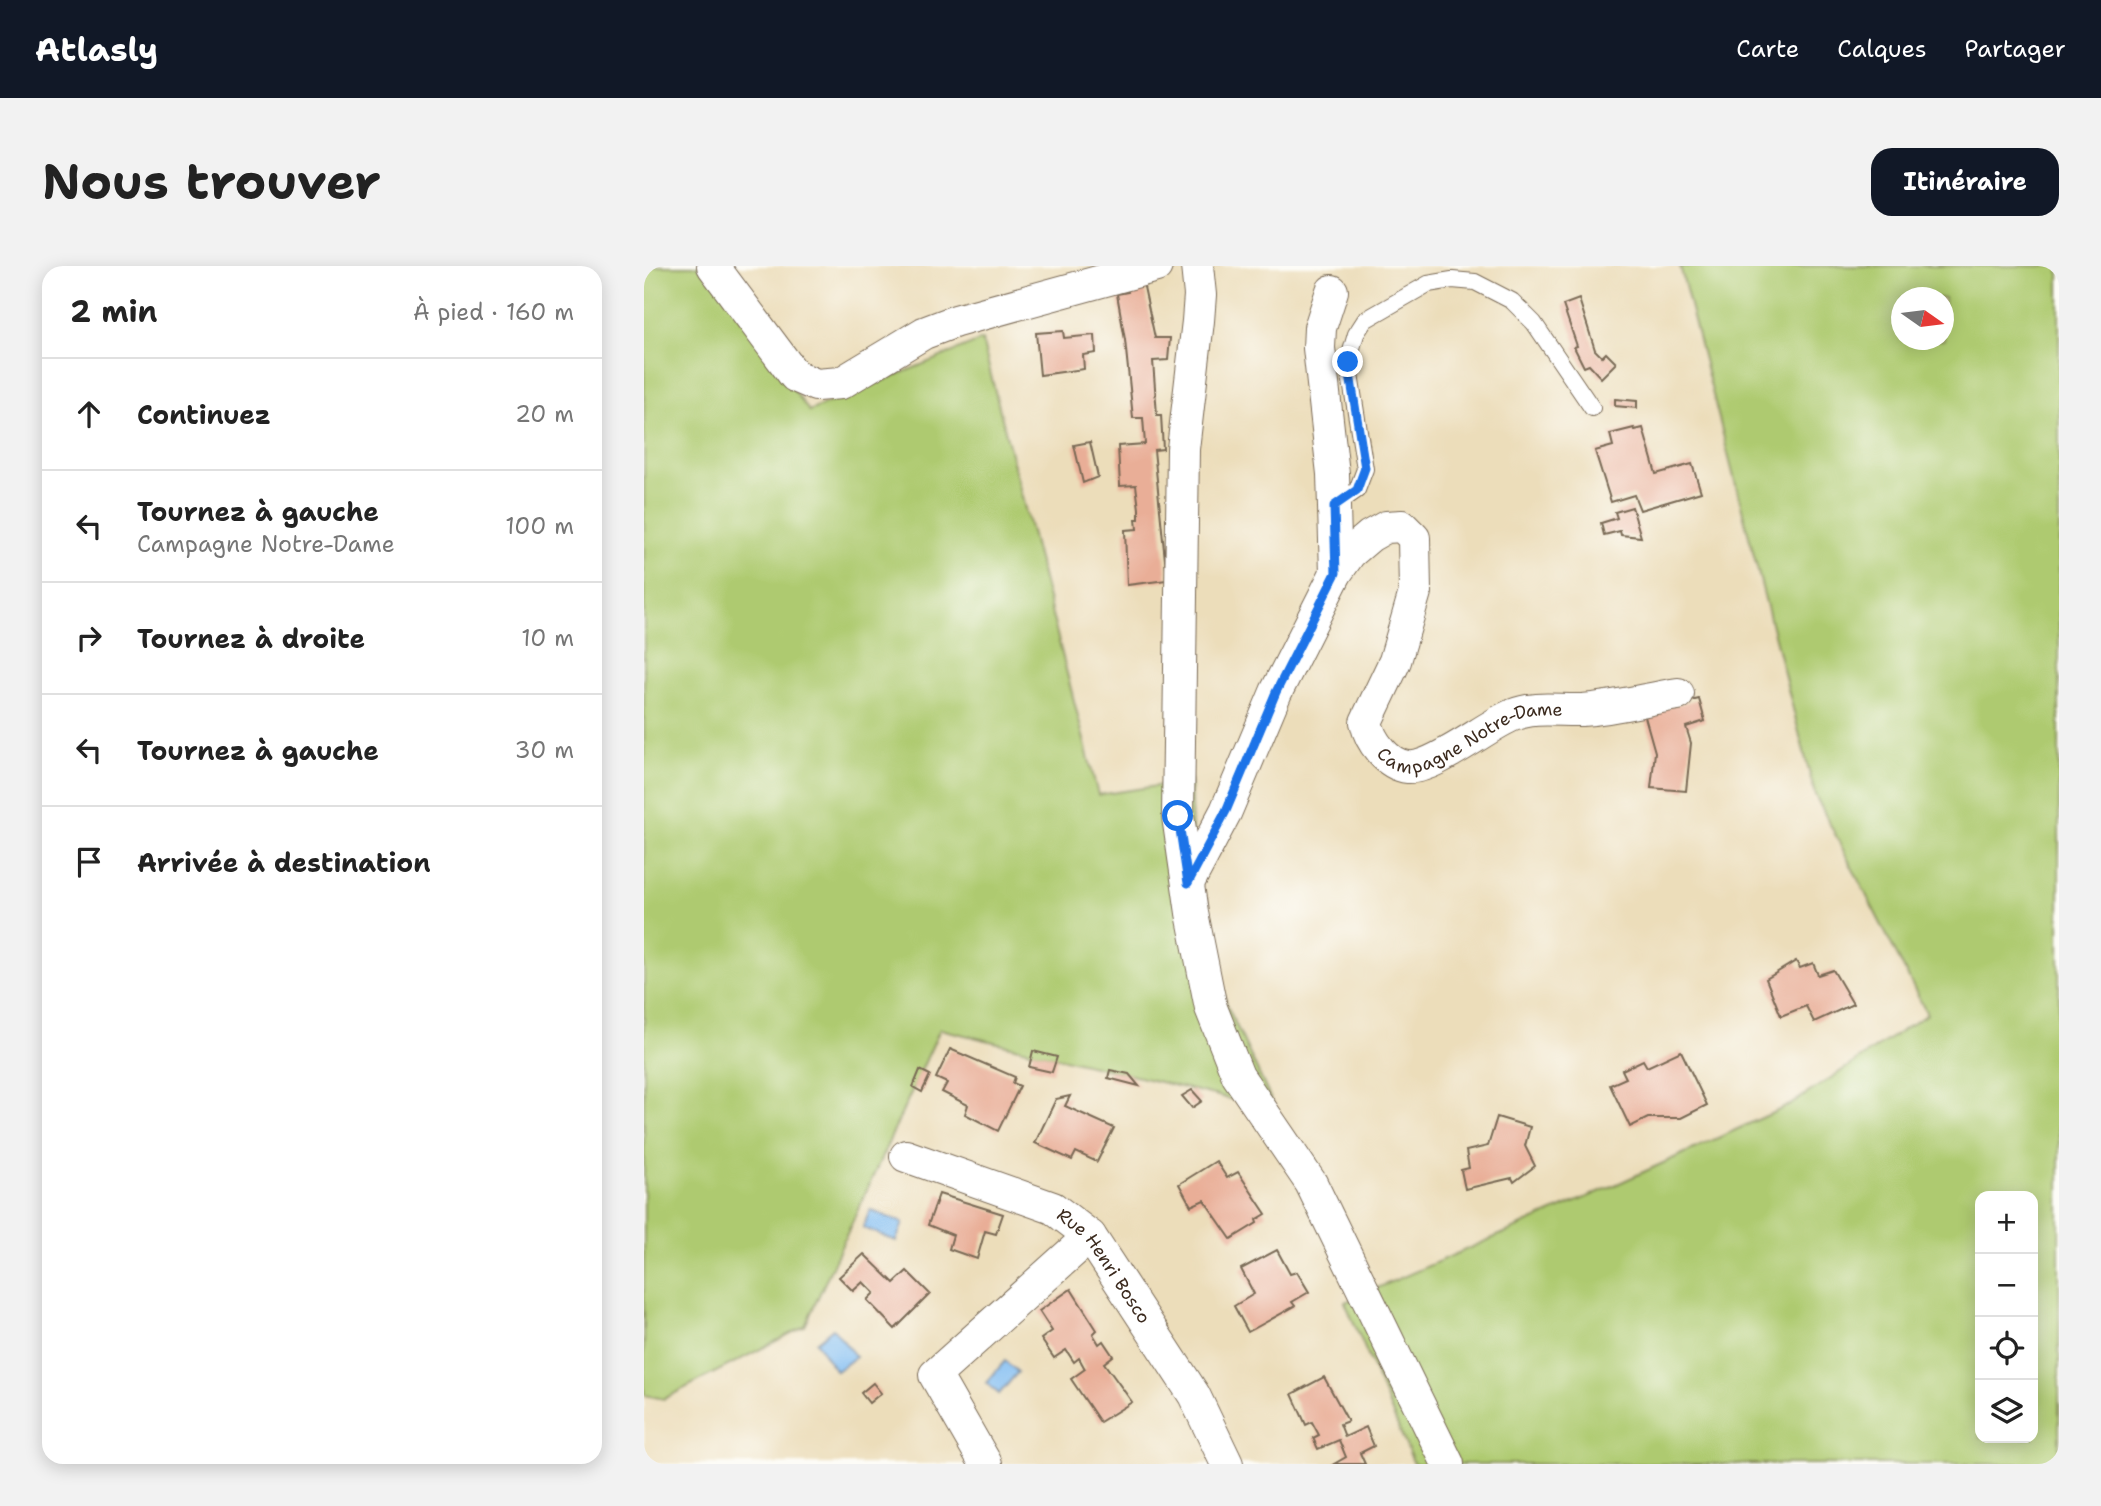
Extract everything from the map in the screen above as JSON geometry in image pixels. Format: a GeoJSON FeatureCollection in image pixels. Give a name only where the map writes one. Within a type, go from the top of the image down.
{"type":"FeatureCollection","features":[{"type":"Feature","properties":{"kind":"street"},"geometry":{"type":"LineString","coordinates":[[713,266],[795,376],[816,385],[841,383],[924,333],[956,320],[1156,266]]}},
{"type":"Feature","properties":{"kind":"street"},"geometry":{"type":"LineString","coordinates":[[1197,266],[1200,295],[1183,449],[1178,799],[1188,883],[1211,1007],[1238,1076],[1311,1183],[1448,1464]]}},
{"type":"Feature","properties":{"kind":"street","name":"Campagne Notre-Dame"},"geometry":{"type":"LineString","coordinates":[[1332,291],[1320,328],[1318,348],[1333,474],[1336,573]]}},
{"type":"Feature","properties":{"kind":"street","name":"Campagne Notre-Dame"},"geometry":{"type":"LineString","coordinates":[[1188,883],[1226,811],[1276,692],[1336,573],[1350,553],[1386,527],[1402,526],[1414,538],[1415,593],[1395,661],[1366,722],[1376,744],[1388,758],[1407,767],[1425,765],[1514,714],[1541,709],[1582,710],[1678,694]]}},
{"type":"Feature","properties":{"kind":"street","name":"Rue Henri Bosco"},"geometry":{"type":"LineString","coordinates":[[906,1156],[1052,1208],[1090,1236],[1194,1395],[1227,1464]]}},
{"type":"Feature","properties":{"kind":"street"},"geometry":{"type":"LineString","coordinates":[[986,1464],[935,1375],[1090,1236]]}},
{"type":"Feature","properties":{"kind":"lane"},"geometry":{"type":"LineString","coordinates":[[1334,506],[1357,490],[1365,468],[1348,362],[1356,334],[1365,320],[1428,284],[1452,280],[1475,282],[1512,301],[1534,323],[1592,408]]}},
{"type":"Feature","properties":{"kind":"green space"},"geometry":{"type":"Polygon","coordinates":[[[644,266],[703,266],[809,411],[982,340],[1098,795],[1190,781],[1195,902],[1228,1008],[1273,1104],[1243,1102],[940,1029],[805,1326],[664,1399],[644,1395],[644,266]]]}},
{"type":"Feature","properties":{"kind":"green space"},"geometry":{"type":"Polygon","coordinates":[[[1680,266],[2059,266],[2059,1464],[1414,1464],[1345,1302],[1615,1185],[1790,1105],[1927,1014],[1815,795],[1680,266]]]}},
{"type":"Feature","properties":{"kind":"water"},"geometry":{"type":"Polygon","coordinates":[[[870,1210],[903,1223],[896,1241],[863,1228],[870,1210]]]}},
{"type":"Feature","properties":{"kind":"water"},"geometry":{"type":"Polygon","coordinates":[[[833,1328],[856,1357],[836,1371],[816,1342],[833,1328]]]}},
{"type":"Feature","properties":{"kind":"water"},"geometry":{"type":"Polygon","coordinates":[[[1005,1361],[1018,1372],[999,1394],[986,1383],[1005,1361]]]}},
{"type":"Feature","properties":{"kind":"building"},"geometry":{"type":"Polygon","coordinates":[[[1141,273],[1155,338],[1170,338],[1168,360],[1153,361],[1157,415],[1161,415],[1163,449],[1154,450],[1167,580],[1127,585],[1125,530],[1137,529],[1139,509],[1136,485],[1120,486],[1118,446],[1145,444],[1143,418],[1133,418],[1117,294],[1128,292],[1124,276],[1141,273]]]}},
{"type":"Feature","properties":{"kind":"building"},"geometry":{"type":"Polygon","coordinates":[[[1579,299],[1595,350],[1602,357],[1606,353],[1616,363],[1601,378],[1589,365],[1584,367],[1574,347],[1577,346],[1563,305],[1579,299]]]}},
{"type":"Feature","properties":{"kind":"building"},"geometry":{"type":"Polygon","coordinates":[[[1063,331],[1064,338],[1095,335],[1096,353],[1083,355],[1084,369],[1040,375],[1036,333],[1063,331]]]}},
{"type":"Feature","properties":{"kind":"building"},"geometry":{"type":"Polygon","coordinates":[[[1615,399],[1637,401],[1637,408],[1615,406],[1615,399]]]}},
{"type":"Feature","properties":{"kind":"building"},"geometry":{"type":"Polygon","coordinates":[[[1643,428],[1656,474],[1692,464],[1701,492],[1640,510],[1634,495],[1611,502],[1595,451],[1613,446],[1610,434],[1643,428]]]}},
{"type":"Feature","properties":{"kind":"building"},"geometry":{"type":"Polygon","coordinates":[[[1090,442],[1098,477],[1083,483],[1074,445],[1090,442]]]}},
{"type":"Feature","properties":{"kind":"building"},"geometry":{"type":"Polygon","coordinates":[[[1632,507],[1641,537],[1621,535],[1620,531],[1604,535],[1601,523],[1617,518],[1615,512],[1632,507]]]}},
{"type":"Feature","properties":{"kind":"building"},"geometry":{"type":"Polygon","coordinates":[[[1699,699],[1705,721],[1686,727],[1691,743],[1686,791],[1651,788],[1655,752],[1644,713],[1699,699]]]}},
{"type":"Feature","properties":{"kind":"building"},"geometry":{"type":"Polygon","coordinates":[[[1796,961],[1800,968],[1813,963],[1818,975],[1833,970],[1853,1004],[1814,1022],[1806,1006],[1781,1016],[1766,979],[1796,961]]]}},
{"type":"Feature","properties":{"kind":"building"},"geometry":{"type":"Polygon","coordinates":[[[950,1049],[1015,1077],[1013,1083],[1020,1086],[998,1131],[965,1114],[968,1105],[942,1092],[947,1083],[936,1078],[950,1049]]]}},
{"type":"Feature","properties":{"kind":"building"},"geometry":{"type":"Polygon","coordinates":[[[1033,1051],[1057,1057],[1052,1072],[1029,1067],[1033,1051]]]}},
{"type":"Feature","properties":{"kind":"building"},"geometry":{"type":"Polygon","coordinates":[[[1681,1051],[1707,1105],[1681,1118],[1648,1118],[1630,1127],[1610,1085],[1626,1078],[1622,1070],[1643,1060],[1647,1067],[1681,1051]]]}},
{"type":"Feature","properties":{"kind":"building"},"geometry":{"type":"Polygon","coordinates":[[[920,1070],[930,1075],[922,1092],[913,1087],[920,1070]]]}},
{"type":"Feature","properties":{"kind":"building"},"geometry":{"type":"Polygon","coordinates":[[[1110,1070],[1129,1074],[1139,1086],[1108,1078],[1110,1070]]]}},
{"type":"Feature","properties":{"kind":"building"},"geometry":{"type":"Polygon","coordinates":[[[1192,1090],[1202,1101],[1192,1108],[1182,1096],[1192,1090]]]}},
{"type":"Feature","properties":{"kind":"building"},"geometry":{"type":"Polygon","coordinates":[[[1070,1096],[1065,1106],[1114,1128],[1097,1162],[1076,1152],[1072,1160],[1035,1143],[1056,1099],[1070,1096]]]}},
{"type":"Feature","properties":{"kind":"building"},"geometry":{"type":"Polygon","coordinates":[[[1497,1117],[1530,1127],[1525,1146],[1535,1166],[1514,1182],[1512,1178],[1465,1189],[1461,1170],[1469,1168],[1466,1151],[1488,1146],[1497,1117]]]}},
{"type":"Feature","properties":{"kind":"building"},"geometry":{"type":"Polygon","coordinates":[[[1216,1161],[1227,1178],[1238,1172],[1266,1214],[1231,1239],[1204,1200],[1191,1206],[1179,1184],[1216,1161]]]}},
{"type":"Feature","properties":{"kind":"building"},"geometry":{"type":"Polygon","coordinates":[[[939,1194],[1003,1214],[996,1234],[985,1231],[977,1259],[949,1249],[953,1235],[928,1225],[939,1194]]]}},
{"type":"Feature","properties":{"kind":"building"},"geometry":{"type":"Polygon","coordinates":[[[1277,1250],[1290,1274],[1297,1272],[1309,1292],[1292,1302],[1295,1306],[1248,1332],[1234,1306],[1254,1294],[1241,1269],[1277,1250]]]}},
{"type":"Feature","properties":{"kind":"building"},"geometry":{"type":"Polygon","coordinates":[[[864,1254],[894,1283],[907,1271],[930,1294],[895,1329],[867,1300],[874,1293],[863,1282],[853,1291],[839,1277],[864,1254]]]}},
{"type":"Feature","properties":{"kind":"building"},"geometry":{"type":"Polygon","coordinates":[[[1071,1289],[1097,1330],[1093,1334],[1099,1344],[1103,1341],[1113,1356],[1104,1363],[1132,1402],[1100,1422],[1071,1379],[1085,1369],[1079,1358],[1074,1362],[1066,1350],[1054,1358],[1041,1339],[1052,1331],[1039,1311],[1071,1289]]]}},
{"type":"Feature","properties":{"kind":"building"},"geometry":{"type":"Polygon","coordinates":[[[1324,1377],[1348,1421],[1340,1424],[1345,1437],[1366,1427],[1374,1446],[1360,1453],[1365,1464],[1334,1464],[1346,1457],[1339,1440],[1318,1449],[1313,1438],[1319,1435],[1312,1422],[1306,1425],[1292,1394],[1324,1377]]]}},
{"type":"Feature","properties":{"kind":"building"},"geometry":{"type":"Polygon","coordinates":[[[873,1383],[881,1393],[869,1403],[861,1393],[873,1383]]]}},
{"type":"Feature","properties":{"kind":"route"},"geometry":{"type":"LineString","coordinates":[[1178,816],[1188,883],[1226,811],[1276,692],[1336,573],[1334,506],[1357,490],[1365,468],[1348,362]]}}]}
